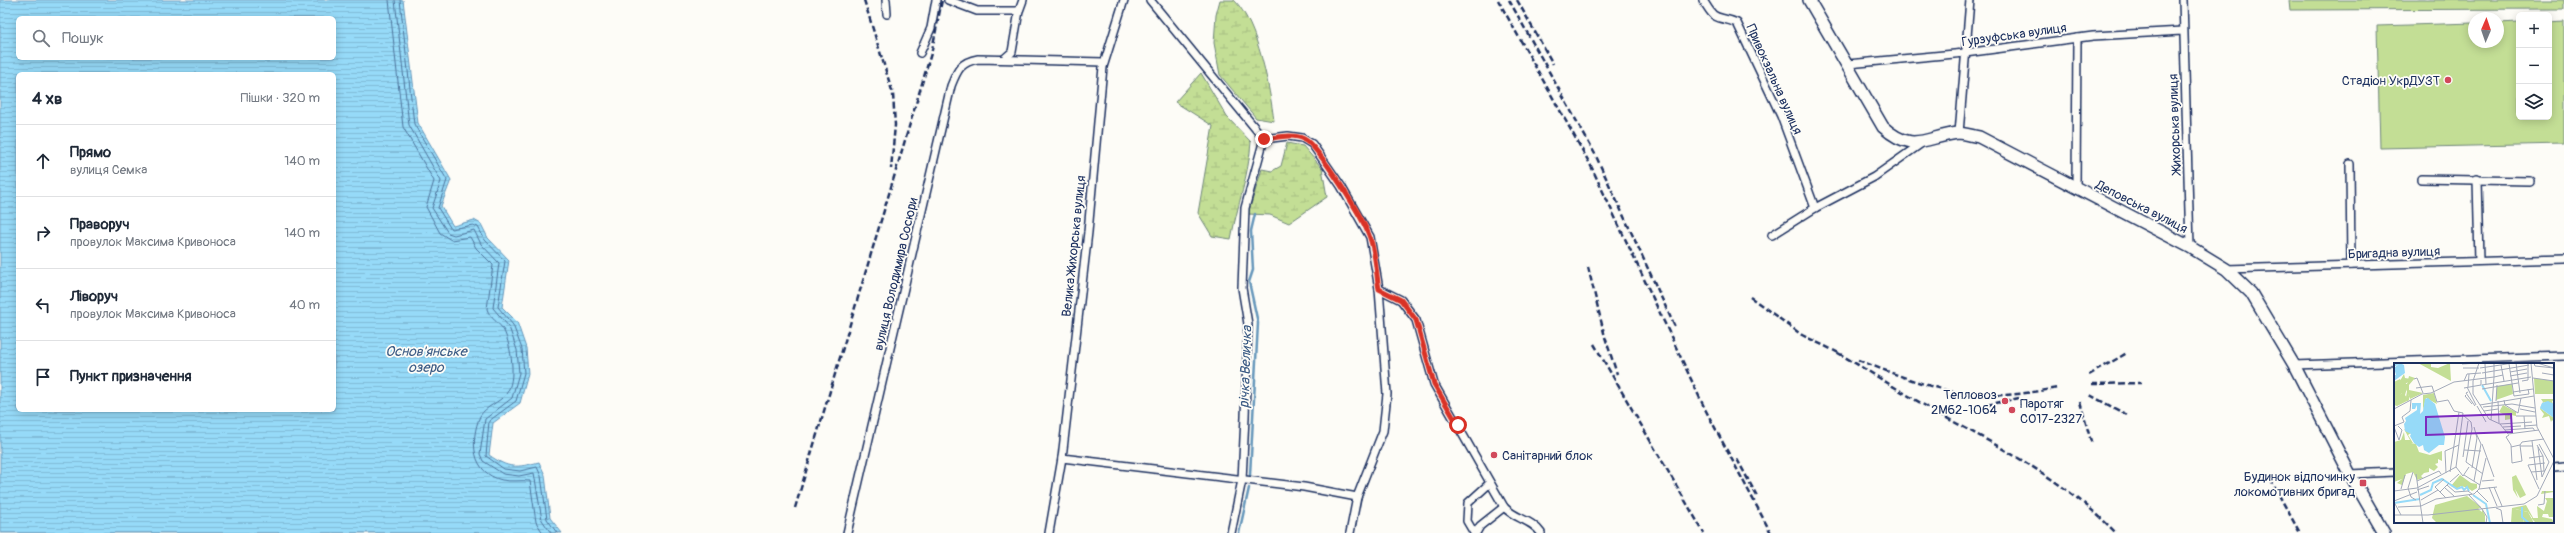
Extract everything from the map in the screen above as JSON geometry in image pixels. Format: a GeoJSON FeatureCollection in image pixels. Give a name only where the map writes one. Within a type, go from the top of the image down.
{"type":"FeatureCollection","features":[{"type":"Feature","properties":{"kind":"main road"},"geometry":{"type":"LineString","coordinates":[[1808,0],[1848,64],[1883,127],[1895,138],[1909,143],[1922,143]]}},
{"type":"Feature","properties":{"kind":"main road","name":"Деповська вулиця"},"geometry":{"type":"LineString","coordinates":[[1922,143],[1959,133],[1979,137],[2190,247],[2226,269],[2251,293],[2294,365],[2350,474],[2384,533]]}},
{"type":"Feature","properties":{"kind":"street"},"geometry":{"type":"LineString","coordinates":[[886,0],[887,14]]}},
{"type":"Feature","properties":{"kind":"street"},"geometry":{"type":"LineString","coordinates":[[920,53],[931,28],[936,0]]}},
{"type":"Feature","properties":{"kind":"street"},"geometry":{"type":"LineString","coordinates":[[948,0],[977,11],[1019,11]]}},
{"type":"Feature","properties":{"kind":"street"},"geometry":{"type":"LineString","coordinates":[[1004,59],[1012,52],[1019,11],[1023,0]]}},
{"type":"Feature","properties":{"kind":"street","name":"Велика Жихорська вулиця"},"geometry":{"type":"LineString","coordinates":[[1049,533],[1062,458],[1104,62],[1124,0]]}},
{"type":"Feature","properties":{"kind":"street"},"geometry":{"type":"LineString","coordinates":[[1150,0],[1264,139]]}},
{"type":"Feature","properties":{"kind":"street","name":"Привокзальна вулиця"},"geometry":{"type":"LineString","coordinates":[[1703,0],[1712,16],[1718,19],[1737,22],[1780,116],[1815,208]]}},
{"type":"Feature","properties":{"kind":"street"},"geometry":{"type":"LineString","coordinates":[[1959,133],[1970,0]]}},
{"type":"Feature","properties":{"kind":"street","name":"Жихорська вулиця"},"geometry":{"type":"LineString","coordinates":[[2183,0],[2190,247]]}},
{"type":"Feature","properties":{"kind":"street","name":"Гурзуфська вулиця"},"geometry":{"type":"LineString","coordinates":[[1848,64],[1965,53],[2077,38],[2184,31]]}},
{"type":"Feature","properties":{"kind":"street"},"geometry":{"type":"LineString","coordinates":[[2076,188],[2077,38]]}},
{"type":"Feature","properties":{"kind":"street"},"geometry":{"type":"LineString","coordinates":[[1004,59],[1104,62]]}},
{"type":"Feature","properties":{"kind":"street","name":"вулиця Володимира Сосюри"},"geometry":{"type":"LineString","coordinates":[[847,533],[951,86],[958,68],[966,61],[1004,59]]}},
{"type":"Feature","properties":{"kind":"street"},"geometry":{"type":"LineString","coordinates":[[1264,139],[1288,136],[1302,138],[1312,144],[1341,186],[1370,237],[1379,289],[1387,394],[1384,430],[1357,497],[1350,533]]}},
{"type":"Feature","properties":{"kind":"street"},"geometry":{"type":"LineString","coordinates":[[1231,533],[1242,480],[1248,324],[1242,288],[1245,208],[1264,139]]}},
{"type":"Feature","properties":{"kind":"street","name":"Деповська вулиця"},"geometry":{"type":"LineString","coordinates":[[1772,235],[1815,208],[1874,177],[1922,143]]}},
{"type":"Feature","properties":{"kind":"street"},"geometry":{"type":"LineString","coordinates":[[2350,164],[2351,265]]}},
{"type":"Feature","properties":{"kind":"street"},"geometry":{"type":"LineString","coordinates":[[2421,179],[2530,181]]}},
{"type":"Feature","properties":{"kind":"street"},"geometry":{"type":"LineString","coordinates":[[2477,179],[2479,261]]}},
{"type":"Feature","properties":{"kind":"street","name":"Бригадна вулиця"},"geometry":{"type":"LineString","coordinates":[[2226,269],[2564,259]]}},
{"type":"Feature","properties":{"kind":"street"},"geometry":{"type":"LineString","coordinates":[[1379,289],[1401,300],[1416,320],[1434,384],[1504,507],[1510,513],[1535,524],[1541,533]]}},
{"type":"Feature","properties":{"kind":"street"},"geometry":{"type":"LineString","coordinates":[[2294,365],[2564,356]]}},
{"type":"Feature","properties":{"kind":"street"},"geometry":{"type":"LineString","coordinates":[[1062,458],[1304,487],[1357,497]]}},
{"type":"Feature","properties":{"kind":"street"},"geometry":{"type":"LineString","coordinates":[[2554,466],[2564,465]]}},
{"type":"Feature","properties":{"kind":"street"},"geometry":{"type":"LineString","coordinates":[[2350,474],[2394,472]]}},
{"type":"Feature","properties":{"kind":"street"},"geometry":{"type":"LineString","coordinates":[[1490,483],[1468,503],[1467,521],[1475,533],[1480,526],[1504,507]]}},
{"type":"Feature","properties":{"kind":"green space"},"geometry":{"type":"Polygon","coordinates":[[[1220,0],[1234,0],[1250,24],[1262,57],[1274,121],[1256,118],[1220,75],[1214,43],[1216,15],[1220,0]]]}},
{"type":"Feature","properties":{"kind":"green space"},"geometry":{"type":"Polygon","coordinates":[[[2289,0],[2564,0],[2564,9],[2290,10],[2289,0]]]}},
{"type":"Feature","properties":{"kind":"green space","name":"Стадіон УкрДУЗТ"},"geometry":{"type":"Polygon","coordinates":[[[2564,21],[2564,144],[2380,148],[2377,26],[2468,23],[2468,48],[2504,48],[2504,23],[2516,22],[2516,120],[2552,120],[2552,22],[2564,21]]]}},
{"type":"Feature","properties":{"kind":"green space"},"geometry":{"type":"Polygon","coordinates":[[[1201,73],[1227,117],[1251,142],[1250,154],[1231,239],[1212,236],[1198,213],[1213,126],[1175,102],[1201,73]]]}},
{"type":"Feature","properties":{"kind":"green space"},"geometry":{"type":"Polygon","coordinates":[[[1287,143],[1303,146],[1322,168],[1327,197],[1289,223],[1270,215],[1248,214],[1262,169],[1272,171],[1281,166],[1287,143]]]}},
{"type":"Feature","properties":{"kind":"water","name":"Основ'янське озеро"},"geometry":{"type":"Polygon","coordinates":[[[0,0],[403,0],[418,123],[451,180],[441,206],[453,226],[474,220],[481,224],[488,238],[509,260],[502,307],[517,322],[526,348],[528,374],[520,403],[493,423],[489,455],[502,463],[513,466],[539,462],[545,475],[550,518],[562,533],[0,533],[0,0]]]}},
{"type":"Feature","properties":{"kind":"waterway","name":"річка Величка"},"geometry":{"type":"LineString","coordinates":[[1250,475],[1258,323],[1249,282],[1253,270],[1251,231],[1255,214]]}},
{"type":"Feature","properties":{"kind":"waterway","name":"річка Величка"},"geometry":{"type":"LineString","coordinates":[[1239,533],[1249,488]]}},
{"type":"Feature","properties":{"kind":"railway"},"geometry":{"type":"LineString","coordinates":[[864,0],[893,94],[895,125],[891,169]]}},
{"type":"Feature","properties":{"kind":"railway"},"geometry":{"type":"LineString","coordinates":[[795,508],[932,50],[942,0]]}},
{"type":"Feature","properties":{"kind":"railway"},"geometry":{"type":"LineString","coordinates":[[1498,0],[1590,164],[1705,409],[1771,533]]}},
{"type":"Feature","properties":{"kind":"railway"},"geometry":{"type":"LineString","coordinates":[[1509,0],[1595,154],[1675,327]]}},
{"type":"Feature","properties":{"kind":"railway"},"geometry":{"type":"LineString","coordinates":[[1517,0],[1553,64]]}},
{"type":"Feature","properties":{"kind":"railway"},"geometry":{"type":"LineString","coordinates":[[1588,267],[1605,337],[1617,374]]}},
{"type":"Feature","properties":{"kind":"railway"},"geometry":{"type":"LineString","coordinates":[[1750,297],[1802,335],[1843,355]]}},
{"type":"Feature","properties":{"kind":"railway"},"geometry":{"type":"LineString","coordinates":[[1594,344],[1704,533]]}},
{"type":"Feature","properties":{"kind":"railway"},"geometry":{"type":"LineString","coordinates":[[1838,353],[2013,455],[2057,483],[2077,498],[2116,533]]}},
{"type":"Feature","properties":{"kind":"railway"},"geometry":{"type":"LineString","coordinates":[[2089,375],[2127,353]]}},
{"type":"Feature","properties":{"kind":"railway"},"geometry":{"type":"LineString","coordinates":[[1858,360],[1918,382],[1967,394],[2006,395],[2058,388]]}},
{"type":"Feature","properties":{"kind":"railway"},"geometry":{"type":"LineString","coordinates":[[2092,384],[2142,383]]}},
{"type":"Feature","properties":{"kind":"railway"},"geometry":{"type":"LineString","coordinates":[[2090,395],[2127,415]]}},
{"type":"Feature","properties":{"kind":"railway"},"geometry":{"type":"LineString","coordinates":[[1987,405],[2019,398]]}},
{"type":"Feature","properties":{"kind":"railway"},"geometry":{"type":"LineString","coordinates":[[2080,402],[2092,445]]}},
{"type":"Feature","properties":{"kind":"railway"},"geometry":{"type":"LineString","coordinates":[[1737,459],[1758,498]]}},
{"type":"Feature","properties":{"kind":"railway"},"geometry":{"type":"LineString","coordinates":[[2270,479],[2300,533]]}},
{"type":"Feature","properties":{"kind":"place","name":"Стадіон УкрДУЗТ"},"geometry":{"type":"Point","coordinates":[2448,80]}},
{"type":"Feature","properties":{"kind":"place","name":"Тепловоз 2М62-1064"},"geometry":{"type":"Point","coordinates":[2005,401]}},
{"type":"Feature","properties":{"kind":"place","name":"Паротяг СО17-2327"},"geometry":{"type":"Point","coordinates":[2012,410]}},
{"type":"Feature","properties":{"kind":"place","name":"Санітарний блок"},"geometry":{"type":"Point","coordinates":[1494,455]}},
{"type":"Feature","properties":{"kind":"place","name":"Будинок відпочинку локомотивних бригад"},"geometry":{"type":"Point","coordinates":[2363,483]}},
{"type":"Feature","properties":{"kind":"route"},"geometry":{"type":"LineString","coordinates":[[1264,139],[1288,136],[1302,138],[1312,144],[1341,186],[1370,237],[1379,289],[1401,300],[1416,320],[1434,384],[1458,425]]}}]}
